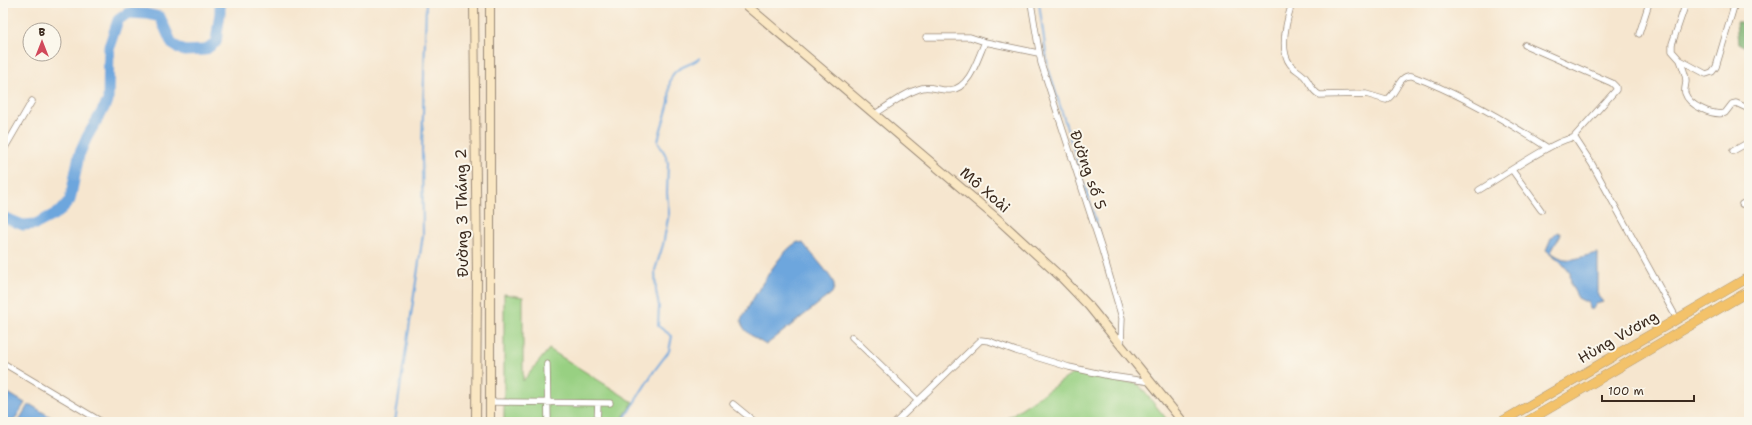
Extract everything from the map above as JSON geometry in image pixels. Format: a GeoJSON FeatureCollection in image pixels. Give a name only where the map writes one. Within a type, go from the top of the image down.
{"type":"FeatureCollection","features":[{"type":"Feature","properties":{"kind":"main road","name":"Đường 3 Tháng 2"},"geometry":{"type":"LineString","coordinates":[[474,3],[477,278],[476,422]]}},
{"type":"Feature","properties":{"kind":"main road","name":"Đường 3 Tháng 2"},"geometry":{"type":"LineString","coordinates":[[490,3],[490,422]]}},
{"type":"Feature","properties":{"kind":"main road","name":"Mô Xoài"},"geometry":{"type":"LineString","coordinates":[[744,3],[1000,221],[1062,278],[1081,297],[1121,344],[1183,422]]}},
{"type":"Feature","properties":{"kind":"main road","name":"Hùng Vương"},"geometry":{"type":"LineString","coordinates":[[1501,422],[1749,277]]}},
{"type":"Feature","properties":{"kind":"main road","name":"Hùng Vương"},"geometry":{"type":"LineString","coordinates":[[1526,422],[1749,291]]}},
{"type":"Feature","properties":{"kind":"main road"},"geometry":{"type":"LineString","coordinates":[[1706,303],[1712,312]]}},
{"type":"Feature","properties":{"kind":"street","name":"Đường số 5"},"geometry":{"type":"LineString","coordinates":[[1032,3],[1038,53],[1102,250],[1120,313],[1122,325],[1121,344]]}},
{"type":"Feature","properties":{"kind":"street"},"geometry":{"type":"LineString","coordinates":[[1292,3],[1285,36],[1286,58],[1290,65],[1305,77],[1315,92],[1320,95],[1366,94],[1386,100],[1391,97],[1404,78],[1410,75],[1453,93],[1518,129],[1548,148]]}},
{"type":"Feature","properties":{"kind":"street"},"geometry":{"type":"LineString","coordinates":[[1639,34],[1649,3]]}},
{"type":"Feature","properties":{"kind":"street"},"geometry":{"type":"LineString","coordinates":[[1686,3],[1671,48],[1673,54],[1680,60],[1706,74],[1713,71],[1735,3]]}},
{"type":"Feature","properties":{"kind":"street"},"geometry":{"type":"LineString","coordinates":[[926,37],[970,37],[985,42],[1038,53]]}},
{"type":"Feature","properties":{"kind":"street"},"geometry":{"type":"LineString","coordinates":[[876,114],[894,102],[921,89],[950,90],[959,88],[970,74],[985,42]]}},
{"type":"Feature","properties":{"kind":"street"},"geometry":{"type":"LineString","coordinates":[[1479,190],[1548,148],[1565,139],[1573,138],[1616,90],[1616,86],[1612,83],[1525,45]]}},
{"type":"Feature","properties":{"kind":"street"},"geometry":{"type":"LineString","coordinates":[[1680,60],[1686,77],[1684,93],[1694,104],[1710,113],[1715,114],[1725,113],[1732,104],[1736,103],[1749,109]]}},
{"type":"Feature","properties":{"kind":"street"},"geometry":{"type":"LineString","coordinates":[[3,151],[32,101]]}},
{"type":"Feature","properties":{"kind":"street"},"geometry":{"type":"LineString","coordinates":[[1573,138],[1580,144],[1592,164],[1677,319]]}},
{"type":"Feature","properties":{"kind":"street"},"geometry":{"type":"LineString","coordinates":[[1733,151],[1749,142]]}},
{"type":"Feature","properties":{"kind":"street"},"geometry":{"type":"LineString","coordinates":[[1512,170],[1541,210]]}},
{"type":"Feature","properties":{"kind":"street"},"geometry":{"type":"LineString","coordinates":[[1742,204],[1749,201]]}},
{"type":"Feature","properties":{"kind":"street"},"geometry":{"type":"LineString","coordinates":[[852,336],[918,401]]}},
{"type":"Feature","properties":{"kind":"street"},"geometry":{"type":"LineString","coordinates":[[896,422],[978,342],[984,340],[1069,367],[1110,376],[1151,382]]}},
{"type":"Feature","properties":{"kind":"street"},"geometry":{"type":"LineString","coordinates":[[3,363],[102,422]]}},
{"type":"Feature","properties":{"kind":"street"},"geometry":{"type":"LineString","coordinates":[[547,364],[548,422]]}},
{"type":"Feature","properties":{"kind":"street"},"geometry":{"type":"LineString","coordinates":[[490,402],[610,404]]}},
{"type":"Feature","properties":{"kind":"street"},"geometry":{"type":"LineString","coordinates":[[597,422],[598,403]]}},
{"type":"Feature","properties":{"kind":"street"},"geometry":{"type":"LineString","coordinates":[[733,404],[755,422]]}},
{"type":"Feature","properties":{"kind":"green space"},"geometry":{"type":"Polygon","coordinates":[[[1736,22],[1740,22],[1749,27],[1749,49],[1738,43],[1736,22]]]}},
{"type":"Feature","properties":{"kind":"green space"},"geometry":{"type":"Polygon","coordinates":[[[504,294],[523,297],[523,381],[549,349],[633,402],[620,422],[504,422],[504,294]]]}},
{"type":"Feature","properties":{"kind":"green space"},"geometry":{"type":"Polygon","coordinates":[[[1074,373],[1138,384],[1169,422],[1001,422],[1074,373]]]}},
{"type":"Feature","properties":{"kind":"water"},"geometry":{"type":"Polygon","coordinates":[[[1557,232],[1561,234],[1551,252],[1557,256],[1574,259],[1598,253],[1598,296],[1603,302],[1596,304],[1592,310],[1589,309],[1588,303],[1578,298],[1571,285],[1570,273],[1560,261],[1546,250],[1551,238],[1557,232]]]}},
{"type":"Feature","properties":{"kind":"water"},"geometry":{"type":"Polygon","coordinates":[[[798,242],[803,243],[825,270],[832,280],[834,289],[832,293],[766,345],[744,328],[741,320],[775,265],[791,247],[798,242]]]}},
{"type":"Feature","properties":{"kind":"water"},"geometry":{"type":"Polygon","coordinates":[[[3,390],[25,403],[13,422],[5,422],[3,420],[3,390]]]}},
{"type":"Feature","properties":{"kind":"water"},"geometry":{"type":"Polygon","coordinates":[[[28,405],[31,405],[59,422],[18,422],[28,405]]]}},
{"type":"Feature","properties":{"kind":"waterway"},"geometry":{"type":"LineString","coordinates":[[3,217],[23,225],[36,224],[59,212],[70,200],[79,155],[87,137],[108,101],[109,47],[118,20],[128,13],[147,14],[160,17],[172,44],[184,51],[205,50],[216,42],[220,3]]}},
{"type":"Feature","properties":{"kind":"waterway"},"geometry":{"type":"LineString","coordinates":[[395,422],[423,235],[422,152],[426,3]]}},
{"type":"Feature","properties":{"kind":"waterway"},"geometry":{"type":"LineString","coordinates":[[1039,3],[1048,67],[1100,235]]}},
{"type":"Feature","properties":{"kind":"waterway"},"geometry":{"type":"LineString","coordinates":[[622,422],[654,371],[669,351],[672,336],[658,326],[659,306],[656,291],[655,270],[663,245],[669,213],[667,193],[668,163],[658,142],[669,101],[671,79],[678,69],[700,58]]}}]}
